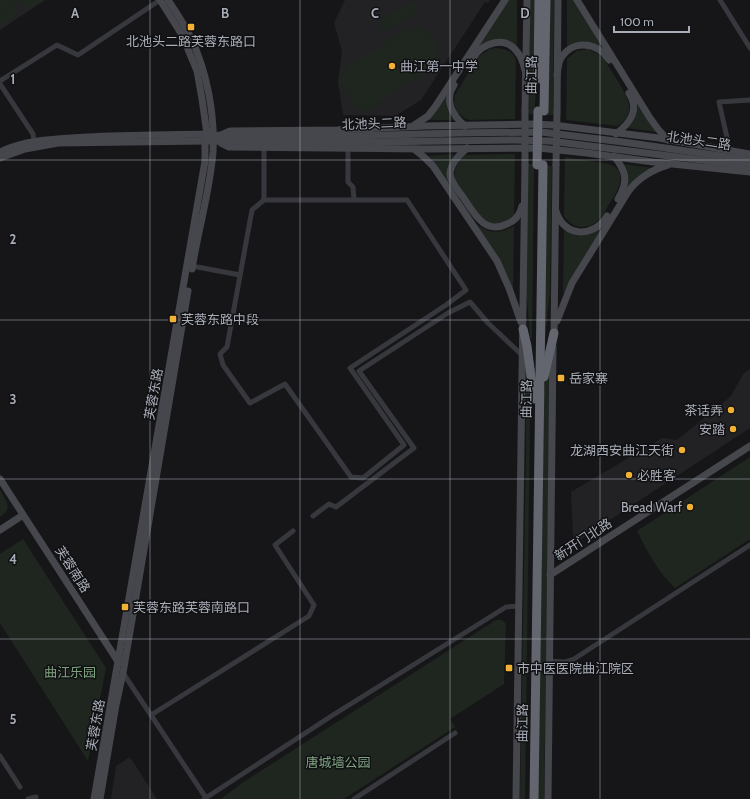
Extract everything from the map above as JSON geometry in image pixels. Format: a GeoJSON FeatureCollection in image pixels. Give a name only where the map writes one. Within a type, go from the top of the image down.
{"type":"FeatureCollection","features":[{"type":"Feature","properties":{"kind":"highway","name":"曲江路"},"geometry":{"type":"LineString","coordinates":[[539,0],[541,111]]}},
{"type":"Feature","properties":{"kind":"highway","name":"曲江路"},"geometry":{"type":"LineString","coordinates":[[534,799],[540,165],[546,0]]}},
{"type":"Feature","properties":{"kind":"highway"},"geometry":{"type":"LineString","coordinates":[[523,329],[537,397]]}},
{"type":"Feature","properties":{"kind":"highway"},"geometry":{"type":"LineString","coordinates":[[537,397],[554,333]]}},
{"type":"Feature","properties":{"kind":"highway","name":"曲江路"},"geometry":{"type":"LineString","coordinates":[[528,799],[537,397]]}},
{"type":"Feature","properties":{"kind":"main road","name":"芙蓉东路"},"geometry":{"type":"LineString","coordinates":[[100,799],[116,704],[120,668],[201,184],[205,161],[213,138],[202,99],[197,71],[182,34],[160,0]]}},
{"type":"Feature","properties":{"kind":"main road","name":"芙蓉东路"},"geometry":{"type":"LineString","coordinates":[[94,799],[120,668],[213,151],[212,116],[202,70],[191,38],[168,0]]}},
{"type":"Feature","properties":{"kind":"main road"},"geometry":{"type":"LineString","coordinates":[[389,134],[412,127],[428,116],[506,0]]}},
{"type":"Feature","properties":{"kind":"main road","name":"曲江路"},"geometry":{"type":"LineString","coordinates":[[516,799],[527,0]]}},
{"type":"Feature","properties":{"kind":"main road","name":"曲江路"},"geometry":{"type":"LineString","coordinates":[[548,799],[558,0]]}},
{"type":"Feature","properties":{"kind":"main road"},"geometry":{"type":"LineString","coordinates":[[577,0],[652,122],[668,140],[687,151]]}},
{"type":"Feature","properties":{"kind":"main road"},"geometry":{"type":"LineString","coordinates":[[479,132],[474,131],[464,125],[456,117],[451,109],[450,92],[475,55],[480,50],[493,43],[501,42],[507,44],[514,48],[519,54],[526,74]]}},
{"type":"Feature","properties":{"kind":"main road"},"geometry":{"type":"LineString","coordinates":[[557,75],[560,61],[566,53],[573,48],[585,44],[593,46],[601,50],[607,57],[631,95],[634,104],[631,119],[610,138],[602,139]]}},
{"type":"Feature","properties":{"kind":"main road"},"geometry":{"type":"LineString","coordinates":[[213,138],[230,131],[337,130],[515,124],[553,125],[668,140],[750,154]]}},
{"type":"Feature","properties":{"kind":"main road","name":"北池头二路"},"geometry":{"type":"LineString","coordinates":[[0,158],[25,149],[58,144],[213,138],[541,132],[750,160]]}},
{"type":"Feature","properties":{"kind":"main road","name":"北池头二路"},"geometry":{"type":"LineString","coordinates":[[0,152],[34,141],[124,135],[395,142],[482,140],[550,141],[750,166]]}},
{"type":"Feature","properties":{"kind":"main road"},"geometry":{"type":"LineString","coordinates":[[213,138],[229,147],[413,149],[539,148],[750,172]]}},
{"type":"Feature","properties":{"kind":"main road"},"geometry":{"type":"LineString","coordinates":[[482,140],[466,148],[452,164],[450,173],[455,186],[481,221],[485,225],[492,227],[502,226],[509,223],[519,214],[524,198]]}},
{"type":"Feature","properties":{"kind":"main road"},"geometry":{"type":"LineString","coordinates":[[395,142],[413,149],[433,166],[496,261],[509,288],[523,329]]}},
{"type":"Feature","properties":{"kind":"main road"},"geometry":{"type":"LineString","coordinates":[[555,208],[561,220],[569,228],[576,231],[587,232],[600,226],[622,193],[625,185],[625,178],[623,170],[610,152],[600,147]]}},
{"type":"Feature","properties":{"kind":"main road"},"geometry":{"type":"LineString","coordinates":[[554,333],[559,312],[572,283],[631,187],[660,167],[690,159]]}},
{"type":"Feature","properties":{"kind":"main road","name":"新开门北路"},"geometry":{"type":"LineString","coordinates":[[550,575],[750,446]]}},
{"type":"Feature","properties":{"kind":"main road","name":"芙蓉南路"},"geometry":{"type":"LineString","coordinates":[[0,479],[21,516],[120,668]]}},
{"type":"Feature","properties":{"kind":"main road","name":"芙蓉南路"},"geometry":{"type":"LineString","coordinates":[[0,488],[21,516]]}},
{"type":"Feature","properties":{"kind":"main road"},"geometry":{"type":"LineString","coordinates":[[0,530],[21,516]]}},
{"type":"Feature","properties":{"kind":"street"},"geometry":{"type":"LineString","coordinates":[[34,141],[33,134],[0,83],[57,45],[78,56],[160,0]]}},
{"type":"Feature","properties":{"kind":"street"},"geometry":{"type":"LineString","coordinates":[[720,0],[750,48]]}},
{"type":"Feature","properties":{"kind":"street"},"geometry":{"type":"LineString","coordinates":[[730,151],[719,102],[750,100]]}},
{"type":"Feature","properties":{"kind":"street"},"geometry":{"type":"LineString","coordinates":[[264,147],[264,200]]}},
{"type":"Feature","properties":{"kind":"street"},"geometry":{"type":"LineString","coordinates":[[348,148],[348,182],[353,187],[354,200]]}},
{"type":"Feature","properties":{"kind":"street"},"geometry":{"type":"LineString","coordinates":[[264,200],[354,200],[407,200],[466,290],[446,305],[350,368],[404,445],[363,478],[351,477],[285,384],[250,403],[223,365],[220,354],[227,347],[252,210],[264,200]]}},
{"type":"Feature","properties":{"kind":"street"},"geometry":{"type":"LineString","coordinates":[[192,266],[240,275]]}},
{"type":"Feature","properties":{"kind":"street"},"geometry":{"type":"LineString","coordinates":[[313,516],[329,504],[336,507],[414,448],[359,371],[448,313],[470,302],[488,324],[523,356]]}},
{"type":"Feature","properties":{"kind":"street"},"geometry":{"type":"LineString","coordinates":[[151,715],[309,616],[314,605],[275,546],[293,531]]}},
{"type":"Feature","properties":{"kind":"street"},"geometry":{"type":"LineString","coordinates":[[549,661],[565,662],[574,659],[750,545]]}},
{"type":"Feature","properties":{"kind":"street"},"geometry":{"type":"LineString","coordinates":[[205,798],[482,621],[506,607],[519,606]]}},
{"type":"Feature","properties":{"kind":"street","name":"芙蓉南路"},"geometry":{"type":"LineString","coordinates":[[120,668],[205,798]]}},
{"type":"Feature","properties":{"kind":"street"},"geometry":{"type":"LineString","coordinates":[[354,799],[455,733]]}},
{"type":"Feature","properties":{"kind":"street"},"geometry":{"type":"LineString","coordinates":[[0,756],[20,787]]}},
{"type":"Feature","properties":{"kind":"street"},"geometry":{"type":"LineString","coordinates":[[28,799],[36,797]]}},
{"type":"Feature","properties":{"kind":"shaded area"},"geometry":{"type":"Polygon","coordinates":[[[0,0],[45,0],[0,30],[0,0]]]}},
{"type":"Feature","properties":{"kind":"shaded area","name":"曲江第一中学"},"geometry":{"type":"Polygon","coordinates":[[[345,0],[490,0],[488,3],[485,2],[421,100],[395,116],[343,115],[338,82],[342,51],[334,23],[345,0]]]}},
{"type":"Feature","properties":{"kind":"shaded area","name":"龙湖西安曲江天街"},"geometry":{"type":"Polygon","coordinates":[[[750,369],[750,428],[578,541],[573,537],[571,492],[662,438],[677,440],[731,396],[743,374],[750,369]]]}},
{"type":"Feature","properties":{"kind":"shaded area"},"geometry":{"type":"Polygon","coordinates":[[[130,757],[157,799],[111,799],[116,766],[130,757]]]}},
{"type":"Feature","properties":{"kind":"green space"},"geometry":{"type":"Polygon","coordinates":[[[0,0],[21,0],[12,6],[18,15],[0,28],[0,14],[7,9],[0,13],[0,0]]]}},
{"type":"Feature","properties":{"kind":"green space"},"geometry":{"type":"Polygon","coordinates":[[[44,0],[27,11],[20,1],[44,0]]]}},
{"type":"Feature","properties":{"kind":"green space"},"geometry":{"type":"Polygon","coordinates":[[[414,0],[420,9],[384,33],[378,23],[414,0]]]}},
{"type":"Feature","properties":{"kind":"green space"},"geometry":{"type":"Polygon","coordinates":[[[508,0],[517,0],[517,47],[510,43],[476,48],[508,0]]]}},
{"type":"Feature","properties":{"kind":"green space"},"geometry":{"type":"Polygon","coordinates":[[[530,0],[537,0],[535,114],[529,114],[530,0]]]}},
{"type":"Feature","properties":{"kind":"green space"},"geometry":{"type":"Polygon","coordinates":[[[548,0],[554,0],[553,115],[547,115],[548,0]]]}},
{"type":"Feature","properties":{"kind":"green space"},"geometry":{"type":"Polygon","coordinates":[[[567,0],[575,0],[603,49],[600,47],[567,49],[567,0]]]}},
{"type":"Feature","properties":{"kind":"green space"},"geometry":{"type":"Polygon","coordinates":[[[416,28],[430,34],[437,45],[437,57],[433,64],[428,70],[362,113],[344,90],[342,84],[346,71],[352,64],[402,32],[416,28]]]}},
{"type":"Feature","properties":{"kind":"green space"},"geometry":{"type":"Polygon","coordinates":[[[496,48],[506,50],[511,53],[516,61],[515,119],[470,120],[464,118],[457,112],[454,103],[455,95],[478,57],[490,49],[496,48]]]}},
{"type":"Feature","properties":{"kind":"green space"},"geometry":{"type":"Polygon","coordinates":[[[588,49],[604,59],[628,100],[629,110],[627,116],[618,126],[566,120],[567,59],[577,51],[588,49]]]}},
{"type":"Feature","properties":{"kind":"green space"},"geometry":{"type":"Polygon","coordinates":[[[447,91],[455,120],[428,120],[447,91]]]}},
{"type":"Feature","properties":{"kind":"green space"},"geometry":{"type":"Polygon","coordinates":[[[634,98],[657,132],[627,128],[634,98]]]}},
{"type":"Feature","properties":{"kind":"green space"},"geometry":{"type":"Polygon","coordinates":[[[454,154],[448,178],[450,186],[427,156],[454,154]]]}},
{"type":"Feature","properties":{"kind":"green space"},"geometry":{"type":"Polygon","coordinates":[[[515,154],[514,216],[498,226],[482,220],[454,179],[455,172],[458,163],[464,155],[515,154]]]}},
{"type":"Feature","properties":{"kind":"green space"},"geometry":{"type":"Polygon","coordinates":[[[565,157],[609,164],[616,168],[619,172],[620,184],[615,196],[602,216],[595,223],[585,227],[572,224],[564,216],[565,157]]]}},
{"type":"Feature","properties":{"kind":"green space"},"geometry":{"type":"Polygon","coordinates":[[[528,164],[534,164],[532,338],[530,338],[526,287],[528,164]]]}},
{"type":"Feature","properties":{"kind":"green space"},"geometry":{"type":"Polygon","coordinates":[[[624,164],[652,168],[626,190],[624,164]]]}},
{"type":"Feature","properties":{"kind":"green space"},"geometry":{"type":"Polygon","coordinates":[[[546,166],[552,166],[550,293],[544,338],[546,166]]]}},
{"type":"Feature","properties":{"kind":"green space"},"geometry":{"type":"Polygon","coordinates":[[[475,223],[480,227],[494,232],[514,226],[513,292],[475,223]]]}},
{"type":"Feature","properties":{"kind":"green space"},"geometry":{"type":"Polygon","coordinates":[[[564,228],[567,230],[601,229],[563,294],[564,228]]]}},
{"type":"Feature","properties":{"kind":"green space"},"geometry":{"type":"Polygon","coordinates":[[[525,360],[530,394],[530,420],[525,799],[520,799],[526,451],[525,360]]]}},
{"type":"Feature","properties":{"kind":"green space"},"geometry":{"type":"Polygon","coordinates":[[[548,363],[550,363],[544,799],[538,799],[544,393],[548,363]]]}},
{"type":"Feature","properties":{"kind":"green space"},"geometry":{"type":"Polygon","coordinates":[[[750,457],[750,539],[675,588],[654,562],[637,531],[750,457]]]}},
{"type":"Feature","properties":{"kind":"green space"},"geometry":{"type":"Polygon","coordinates":[[[0,490],[7,501],[8,508],[0,517],[0,490]]]}},
{"type":"Feature","properties":{"kind":"green space","name":"曲江乐园"},"geometry":{"type":"Polygon","coordinates":[[[23,539],[106,668],[88,761],[0,623],[0,554],[23,539]]]}},
{"type":"Feature","properties":{"kind":"green space","name":"唐城墙公园"},"geometry":{"type":"Polygon","coordinates":[[[496,620],[502,620],[506,624],[504,684],[450,719],[455,727],[344,799],[221,799],[242,783],[496,620]]]}},
{"type":"Feature","properties":{"kind":"place","name":"北池头二路芙蓉东路口"},"geometry":{"type":"Point","coordinates":[191,27]}},
{"type":"Feature","properties":{"kind":"place","name":"曲江第一中学"},"geometry":{"type":"Point","coordinates":[392,66]}},
{"type":"Feature","properties":{"kind":"place","name":"芙蓉东路中段"},"geometry":{"type":"Point","coordinates":[173,319]}},
{"type":"Feature","properties":{"kind":"place","name":"岳家寨"},"geometry":{"type":"Point","coordinates":[561,378]}},
{"type":"Feature","properties":{"kind":"place","name":"茶话弄"},"geometry":{"type":"Point","coordinates":[731,410]}},
{"type":"Feature","properties":{"kind":"place","name":"安踏"},"geometry":{"type":"Point","coordinates":[733,429]}},
{"type":"Feature","properties":{"kind":"place","name":"龙湖西安曲江天街"},"geometry":{"type":"Point","coordinates":[682,450]}},
{"type":"Feature","properties":{"kind":"place","name":"必胜客"},"geometry":{"type":"Point","coordinates":[629,475]}},
{"type":"Feature","properties":{"kind":"place","name":"Bread Warf"},"geometry":{"type":"Point","coordinates":[690,507]}},
{"type":"Feature","properties":{"kind":"place","name":"芙蓉东路芙蓉南路口"},"geometry":{"type":"Point","coordinates":[125,607]}},
{"type":"Feature","properties":{"kind":"place","name":"市中医医院曲江院区"},"geometry":{"type":"Point","coordinates":[509,668]}}]}
